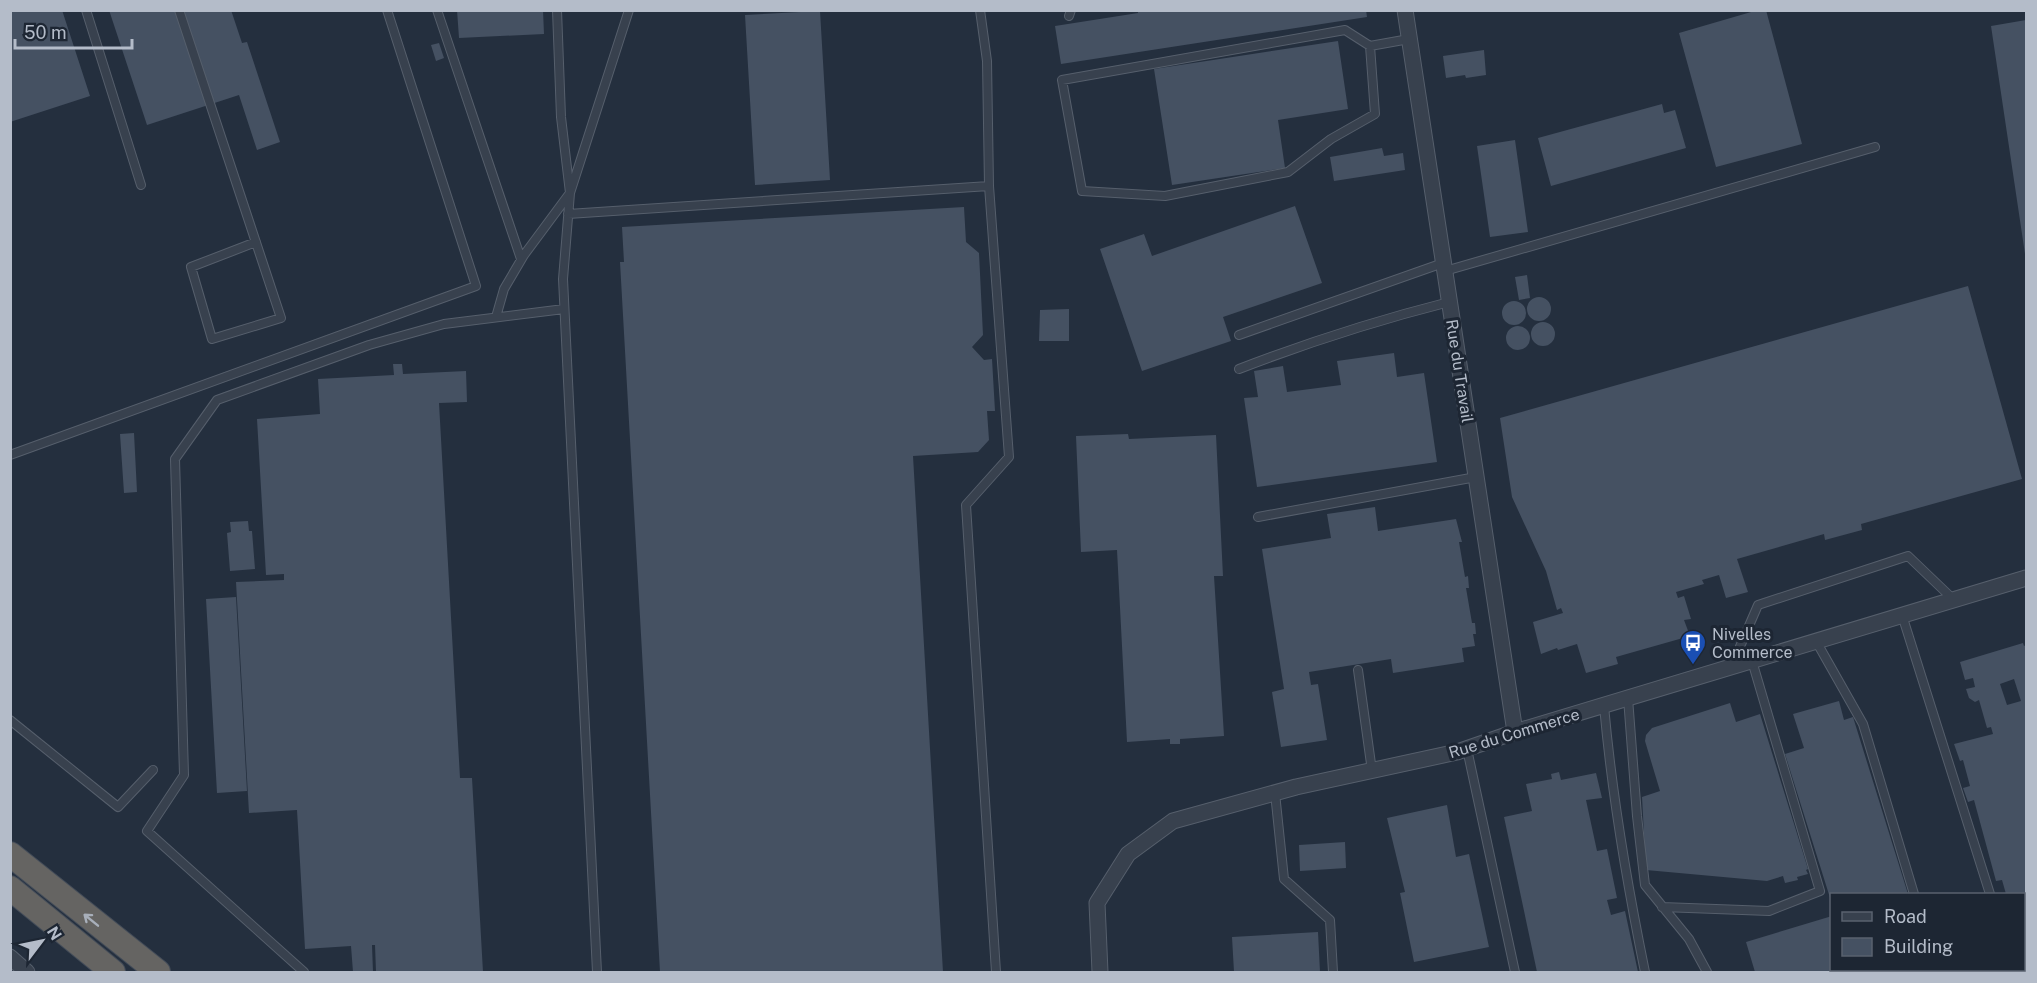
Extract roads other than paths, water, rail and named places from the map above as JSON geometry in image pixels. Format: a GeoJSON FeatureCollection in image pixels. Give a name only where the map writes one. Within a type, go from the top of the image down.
{"type":"FeatureCollection","features":[{"type":"Feature","properties":{"kind":"highway"},"geometry":{"type":"LineString","coordinates":[[10,854],[158,972]]}},
{"type":"Feature","properties":{"kind":"highway"},"geometry":{"type":"LineString","coordinates":[[10,888],[113,972]]}},
{"type":"Feature","properties":{"kind":"street","name":"Rue du Travail"},"geometry":{"type":"LineString","coordinates":[[1405,10],[1515,732]]}},
{"type":"Feature","properties":{"kind":"street","name":"Rue du Commerce"},"geometry":{"type":"LineString","coordinates":[[1100,972],[1098,903],[1128,854],[1173,821],[1275,793],[1467,749],[1515,732],[2026,578]]}},
{"type":"Feature","properties":{"kind":"street"},"geometry":{"type":"LineString","coordinates":[[10,957],[27,972]]}},
{"type":"Feature","properties":{"kind":"lane"},"geometry":{"type":"LineString","coordinates":[[86,10],[141,185]]}},
{"type":"Feature","properties":{"kind":"lane"},"geometry":{"type":"LineString","coordinates":[[179,10],[256,242],[281,318],[212,339],[190,267],[256,242]]}},
{"type":"Feature","properties":{"kind":"lane"},"geometry":{"type":"LineString","coordinates":[[10,455],[476,286],[387,10]]}},
{"type":"Feature","properties":{"kind":"lane"},"geometry":{"type":"LineString","coordinates":[[437,10],[521,259]]}},
{"type":"Feature","properties":{"kind":"lane"},"geometry":{"type":"LineString","coordinates":[[557,10],[561,117],[570,193],[563,279],[564,309],[597,972]]}},
{"type":"Feature","properties":{"kind":"lane"},"geometry":{"type":"LineString","coordinates":[[496,317],[504,289],[521,259],[570,193],[629,10]]}},
{"type":"Feature","properties":{"kind":"lane"},"geometry":{"type":"LineString","coordinates":[[980,10],[987,61],[988,186],[1009,458],[966,505],[996,972]]}},
{"type":"Feature","properties":{"kind":"lane"},"geometry":{"type":"LineString","coordinates":[[1370,46],[1375,114],[1331,139],[1288,172],[1165,196],[1082,191],[1062,80],[1345,30],[1370,46],[1409,39]]}},
{"type":"Feature","properties":{"kind":"lane"},"geometry":{"type":"LineString","coordinates":[[1239,335],[1444,267],[1875,147]]}},
{"type":"Feature","properties":{"kind":"lane"},"geometry":{"type":"LineString","coordinates":[[568,214],[988,186]]}},
{"type":"Feature","properties":{"kind":"lane"},"geometry":{"type":"LineString","coordinates":[[1239,369],[1309,342],[1449,302]]}},
{"type":"Feature","properties":{"kind":"lane"},"geometry":{"type":"LineString","coordinates":[[304,972],[147,831],[184,775],[175,459],[217,400],[369,345],[444,324],[564,309]]}},
{"type":"Feature","properties":{"kind":"lane"},"geometry":{"type":"LineString","coordinates":[[1258,517],[1476,477]]}},
{"type":"Feature","properties":{"kind":"lane"},"geometry":{"type":"LineString","coordinates":[[1731,667],[1758,605],[1908,556],[1954,600]]}},
{"type":"Feature","properties":{"kind":"lane"},"geometry":{"type":"LineString","coordinates":[[1902,615],[1989,893]]}},
{"type":"Feature","properties":{"kind":"lane"},"geometry":{"type":"LineString","coordinates":[[1816,641],[1863,724],[1914,893]]}},
{"type":"Feature","properties":{"kind":"lane"},"geometry":{"type":"LineString","coordinates":[[1662,907],[1769,911],[1820,891],[1752,661]]}},
{"type":"Feature","properties":{"kind":"lane"},"geometry":{"type":"LineString","coordinates":[[1358,670],[1372,771]]}},
{"type":"Feature","properties":{"kind":"lane"},"geometry":{"type":"LineString","coordinates":[[1628,698],[1636,816],[1644,885],[1689,939],[1707,972]]}},
{"type":"Feature","properties":{"kind":"lane"},"geometry":{"type":"LineString","coordinates":[[1604,705],[1610,772],[1633,914],[1645,972]]}},
{"type":"Feature","properties":{"kind":"lane"},"geometry":{"type":"LineString","coordinates":[[10,720],[118,807],[153,770]]}},
{"type":"Feature","properties":{"kind":"lane"},"geometry":{"type":"LineString","coordinates":[[1467,749],[1515,972]]}},
{"type":"Feature","properties":{"kind":"lane"},"geometry":{"type":"LineString","coordinates":[[1275,793],[1284,879],[1330,920],[1334,972]]}},
{"type":"Feature","properties":{"kind":"place","name":"Nivelles Commerce"},"geometry":{"type":"Point","coordinates":[1693,666]}}]}
